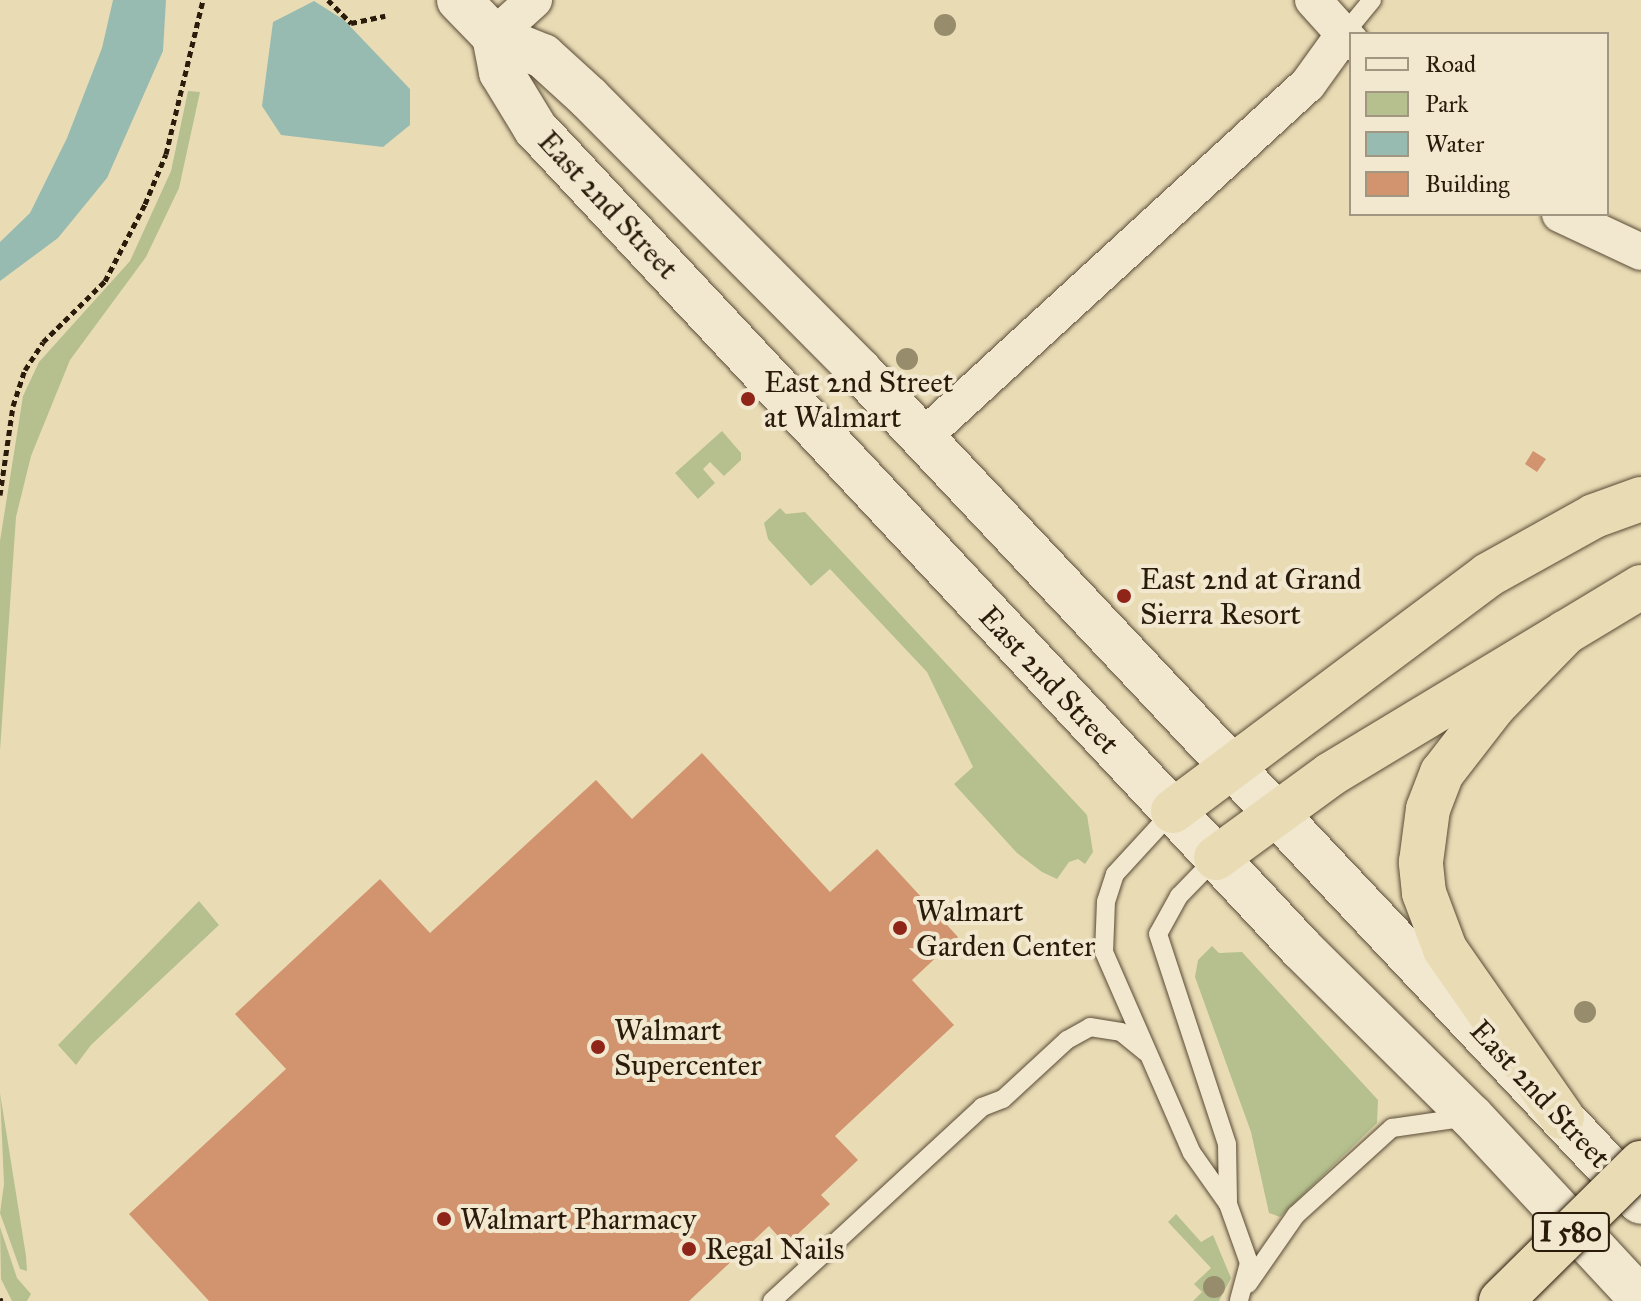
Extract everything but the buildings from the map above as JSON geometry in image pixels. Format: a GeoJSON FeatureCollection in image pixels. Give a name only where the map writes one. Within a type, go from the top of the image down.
{"type":"FeatureCollection","features":[{"type":"Feature","properties":{"kind":"highway"},"geometry":{"type":"LineString","coordinates":[[1173,811],[1488,575],[1594,516],[1641,499]]}},
{"type":"Feature","properties":{"kind":"highway"},"geometry":{"type":"LineString","coordinates":[[1216,858],[1274,814],[1415,721],[1641,587]]}},
{"type":"Feature","properties":{"kind":"highway"},"geometry":{"type":"LineString","coordinates":[[1562,1117],[1445,949],[1424,893],[1421,862],[1428,809],[1442,773],[1494,706],[1566,632]]}},
{"type":"Feature","properties":{"kind":"highway","name":"I 580"},"geometry":{"type":"LineString","coordinates":[[1501,1301],[1641,1163]]}},
{"type":"Feature","properties":{"kind":"main road","name":"East 2nd Street"},"geometry":{"type":"LineString","coordinates":[[459,0],[494,36],[543,56],[589,98],[923,437],[1641,1202]]}},
{"type":"Feature","properties":{"kind":"main road","name":"East 2nd Street"},"geometry":{"type":"LineString","coordinates":[[494,36],[501,72],[535,128],[1216,858],[1388,1039],[1471,1116],[1641,1299]]}},
{"type":"Feature","properties":{"kind":"street"},"geometry":{"type":"LineString","coordinates":[[494,36],[534,0]]}},
{"type":"Feature","properties":{"kind":"street"},"geometry":{"type":"LineString","coordinates":[[923,437],[1308,84],[1348,38],[1313,0]]}},
{"type":"Feature","properties":{"kind":"street"},"geometry":{"type":"LineString","coordinates":[[1564,216],[1641,252]]}},
{"type":"Feature","properties":{"kind":"lane"},"geometry":{"type":"LineString","coordinates":[[1352,32],[1372,0]]}},
{"type":"Feature","properties":{"kind":"lane"},"geometry":{"type":"LineString","coordinates":[[1173,811],[1115,874],[1103,924],[1104,952],[1192,1153],[1228,1204],[1249,1263],[1243,1294]]}},
{"type":"Feature","properties":{"kind":"lane"},"geometry":{"type":"LineString","coordinates":[[1216,858],[1179,896],[1158,934],[1227,1144],[1228,1204]]}},
{"type":"Feature","properties":{"kind":"lane"},"geometry":{"type":"LineString","coordinates":[[772,1301],[982,1107],[1003,1099],[1067,1040],[1090,1027],[1121,1032],[1149,1054]]}},
{"type":"Feature","properties":{"kind":"lane"},"geometry":{"type":"LineString","coordinates":[[1243,1294],[1296,1215],[1392,1128],[1471,1116]]}},
{"type":"Feature","properties":{"kind":"path"},"geometry":{"type":"LineString","coordinates":[[0,495],[13,406],[25,370],[43,342],[105,281],[145,204],[166,154],[203,0]]}},
{"type":"Feature","properties":{"kind":"path"},"geometry":{"type":"LineString","coordinates":[[328,0],[351,23],[385,16]]}},
{"type":"Feature","properties":{"kind":"green space"},"geometry":{"type":"Polygon","coordinates":[[[188,91],[200,92],[179,188],[146,257],[70,360],[31,456],[16,517],[0,751],[0,541],[23,396],[39,362],[130,261],[171,171],[188,91]]]}},
{"type":"Feature","properties":{"kind":"green space"},"geometry":{"type":"Polygon","coordinates":[[[722,431],[741,453],[741,460],[724,476],[710,462],[703,469],[715,483],[698,499],[675,473],[722,431]]]}},
{"type":"Feature","properties":{"kind":"green space"},"geometry":{"type":"Polygon","coordinates":[[[780,508],[786,514],[805,512],[1087,815],[1093,852],[1085,864],[1078,859],[1069,862],[1057,879],[1042,872],[1017,853],[954,784],[973,767],[927,672],[830,569],[811,586],[768,539],[764,523],[780,508]]]}},
{"type":"Feature","properties":{"kind":"green space"},"geometry":{"type":"Polygon","coordinates":[[[199,901],[219,925],[91,1045],[76,1065],[58,1045],[199,901]]]}},
{"type":"Feature","properties":{"kind":"green space"},"geometry":{"type":"Polygon","coordinates":[[[1212,946],[1219,953],[1242,952],[1378,1100],[1377,1123],[1280,1217],[1269,1213],[1251,1132],[1195,977],[1198,960],[1212,946]]]}},
{"type":"Feature","properties":{"kind":"green space"},"geometry":{"type":"Polygon","coordinates":[[[0,1093],[27,1271],[20,1269],[0,1213],[4,1184],[0,1093]]]}},
{"type":"Feature","properties":{"kind":"green space"},"geometry":{"type":"Polygon","coordinates":[[[1176,1214],[1201,1242],[1213,1235],[1231,1278],[1219,1301],[1193,1301],[1202,1292],[1194,1284],[1211,1268],[1168,1222],[1176,1214]]]}},
{"type":"Feature","properties":{"kind":"green space"},"geometry":{"type":"Polygon","coordinates":[[[0,1227],[17,1278],[31,1294],[27,1301],[12,1301],[1,1279],[0,1227]]]}},
{"type":"Feature","properties":{"kind":"water"},"geometry":{"type":"Polygon","coordinates":[[[113,0],[166,0],[163,51],[107,178],[58,238],[0,281],[0,242],[30,213],[67,138],[102,48],[113,0]]]}},
{"type":"Feature","properties":{"kind":"water"},"geometry":{"type":"Polygon","coordinates":[[[314,1],[344,20],[410,89],[410,125],[383,147],[281,135],[262,106],[273,22],[314,1]]]}},
{"type":"Feature","properties":{"kind":"place","name":"East 2nd Street at Walmart"},"geometry":{"type":"Point","coordinates":[748,399]}},
{"type":"Feature","properties":{"kind":"place","name":"East 2nd at Grand Sierra Resort"},"geometry":{"type":"Point","coordinates":[1124,596]}},
{"type":"Feature","properties":{"kind":"place","name":"Walmart Garden Center"},"geometry":{"type":"Point","coordinates":[900,928]}},
{"type":"Feature","properties":{"kind":"place","name":"Walmart Supercenter"},"geometry":{"type":"Point","coordinates":[598,1047]}},
{"type":"Feature","properties":{"kind":"place","name":"Walmart Pharmacy"},"geometry":{"type":"Point","coordinates":[444,1219]}},
{"type":"Feature","properties":{"kind":"place","name":"Regal Nails"},"geometry":{"type":"Point","coordinates":[689,1249]}}]}
